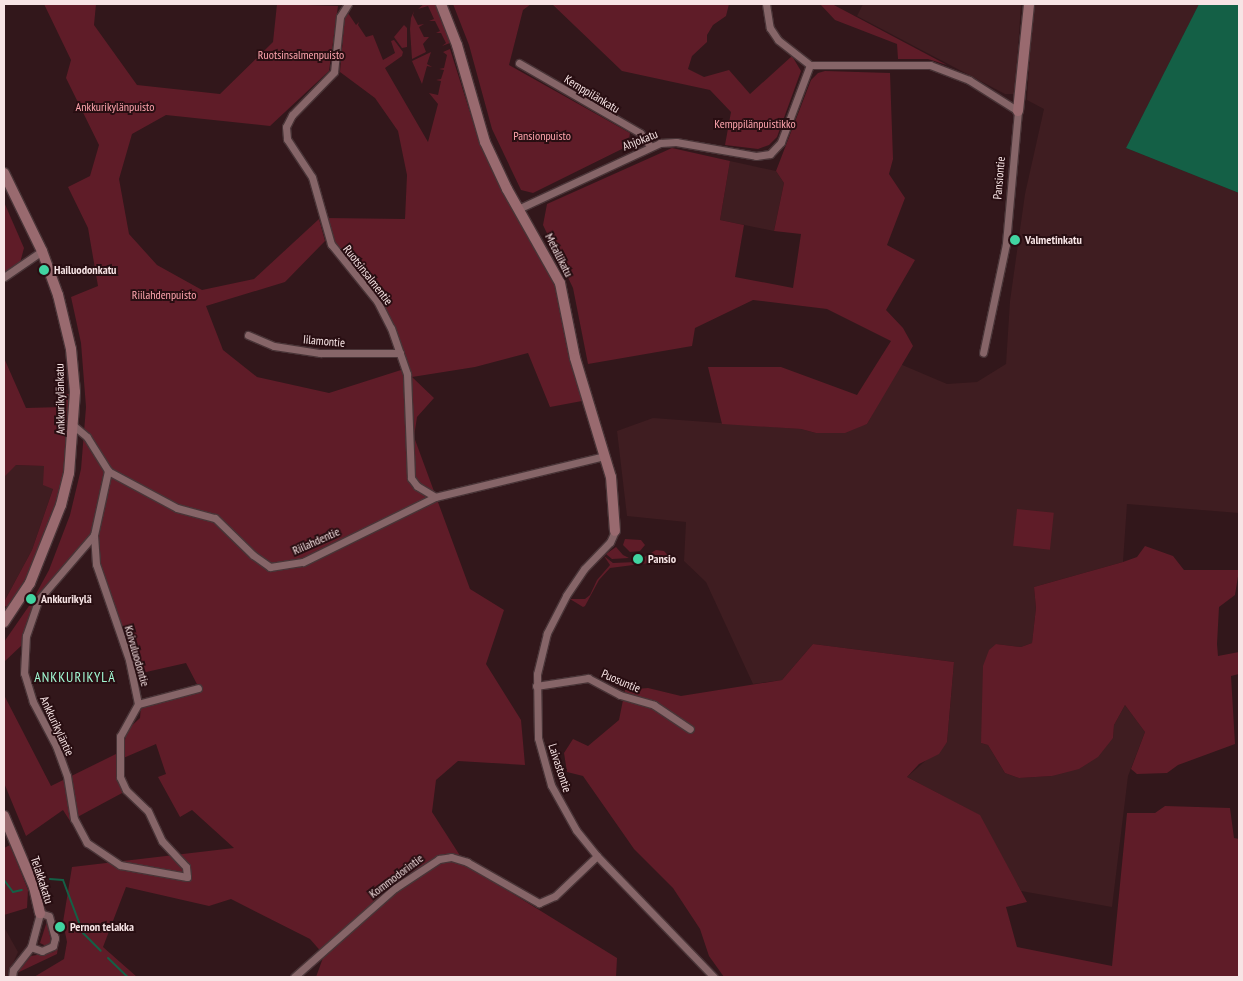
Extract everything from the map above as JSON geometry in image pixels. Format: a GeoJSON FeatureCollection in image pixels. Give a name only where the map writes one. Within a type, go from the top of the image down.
{"type":"FeatureCollection","features":[{"type":"Feature","properties":{"kind":"street","name":"Ruotsinsalmentie"},"geometry":{"type":"LineString","coordinates":[[348,4],[340,17],[334,72],[288,121],[286,134],[291,150],[312,177],[331,244],[377,301],[400,353],[407,374],[411,478],[417,486],[435,497]]}},
{"type":"Feature","properties":{"kind":"street","name":"Metallikatu"},"geometry":{"type":"LineString","coordinates":[[441,4],[457,45],[485,142],[518,209],[560,284],[575,358],[605,456],[614,501],[615,531]]}},
{"type":"Feature","properties":{"kind":"street"},"geometry":{"type":"LineString","coordinates":[[766,4],[770,28],[778,40],[810,65],[930,64],[969,80],[1018,111]]}},
{"type":"Feature","properties":{"kind":"street","name":"Pansiontie"},"geometry":{"type":"LineString","coordinates":[[983,353],[1006,244],[1029,4]]}},
{"type":"Feature","properties":{"kind":"street","name":"Kemppilänkatu"},"geometry":{"type":"LineString","coordinates":[[518,63],[640,133],[650,146]]}},
{"type":"Feature","properties":{"kind":"street","name":"Ahjokatu"},"geometry":{"type":"LineString","coordinates":[[518,209],[650,146],[668,141],[756,156],[770,154],[781,142],[810,65]]}},
{"type":"Feature","properties":{"kind":"street","name":"Ankkurikylänkatu"},"geometry":{"type":"LineString","coordinates":[[4,173],[42,251],[58,295],[71,349],[74,426],[69,473],[61,505],[30,582],[5,617]]}},
{"type":"Feature","properties":{"kind":"street"},"geometry":{"type":"LineString","coordinates":[[4,277],[42,251]]}},
{"type":"Feature","properties":{"kind":"street","name":"Iilamontie"},"geometry":{"type":"LineString","coordinates":[[248,335],[274,346],[320,353],[400,353]]}},
{"type":"Feature","properties":{"kind":"street"},"geometry":{"type":"LineString","coordinates":[[74,426],[87,437],[108,471]]}},
{"type":"Feature","properties":{"kind":"street","name":"Riilahdentie"},"geometry":{"type":"LineString","coordinates":[[108,471],[177,508],[215,518],[253,555],[270,566],[303,562],[435,497],[605,456]]}},
{"type":"Feature","properties":{"kind":"street","name":"Ankkurikyläntie"},"geometry":{"type":"LineString","coordinates":[[108,471],[94,535],[39,599],[23,648],[26,681],[56,746],[67,776],[74,819],[87,843],[120,865],[187,877]]}},
{"type":"Feature","properties":{"kind":"street","name":"Laivastontie"},"geometry":{"type":"LineString","coordinates":[[615,531],[610,542],[584,569],[554,615],[541,656],[536,686],[538,738],[548,776],[565,812],[597,856],[714,977]]}},
{"type":"Feature","properties":{"kind":"street","name":"Koivuluodontie"},"geometry":{"type":"LineString","coordinates":[[94,535],[96,564],[129,660],[138,704],[120,736],[120,777],[126,790],[148,811],[162,841],[186,867],[187,877]]}},
{"type":"Feature","properties":{"kind":"street","name":"Puosuntie"},"geometry":{"type":"LineString","coordinates":[[536,686],[588,678],[620,695],[654,705],[690,729]]}},
{"type":"Feature","properties":{"kind":"street"},"geometry":{"type":"LineString","coordinates":[[138,704],[198,688]]}},
{"type":"Feature","properties":{"kind":"street","name":"Telakkakatu"},"geometry":{"type":"LineString","coordinates":[[4,816],[34,887],[40,913],[31,947],[13,970],[12,977]]}},
{"type":"Feature","properties":{"kind":"street","name":"Kommodorintie"},"geometry":{"type":"LineString","coordinates":[[294,977],[396,888],[439,859],[451,857],[467,862],[539,903],[555,896],[597,856]]}},
{"type":"Feature","properties":{"kind":"street"},"geometry":{"type":"LineString","coordinates":[[31,947],[42,951],[55,943],[51,919],[40,913]]}},
{"type":"Feature","properties":{"kind":"shaded area"},"geometry":{"type":"Polygon","coordinates":[[[863,4],[1021,4],[1015,94],[1005,94],[857,16],[863,4]]]}},
{"type":"Feature","properties":{"kind":"shaded area"},"geometry":{"type":"Polygon","coordinates":[[[1033,4],[1199,4],[1126,148],[1239,193],[1239,513],[1127,504],[1123,562],[1034,587],[1036,608],[1032,643],[1021,647],[996,644],[981,743],[988,745],[1005,773],[1019,778],[1052,776],[1113,738],[1114,725],[1125,705],[1145,732],[1128,776],[1112,907],[1021,891],[979,815],[907,777],[947,742],[954,662],[813,644],[782,680],[753,684],[706,582],[684,561],[686,522],[627,516],[617,431],[653,418],[801,429],[816,433],[867,424],[900,364],[947,384],[977,382],[1006,364],[1010,301],[1025,194],[1044,109],[1027,100],[1033,4]]]}},
{"type":"Feature","properties":{"kind":"shaded area"},"geometry":{"type":"Polygon","coordinates":[[[1199,4],[1239,4],[1239,193],[1126,148],[1199,4]]]}},
{"type":"Feature","properties":{"kind":"shaded area"},"geometry":{"type":"Polygon","coordinates":[[[730,161],[776,171],[784,183],[774,231],[720,220],[730,161]]]}},
{"type":"Feature","properties":{"kind":"shaded area"},"geometry":{"type":"Polygon","coordinates":[[[16,465],[45,466],[53,489],[32,550],[4,602],[4,474],[16,465]]]}},
{"type":"Feature","properties":{"kind":"shaded area"},"geometry":{"type":"Polygon","coordinates":[[[4,927],[18,952],[7,977],[4,977],[4,927]]]}},
{"type":"Feature","properties":{"kind":"green space"},"geometry":{"type":"Polygon","coordinates":[[[44,4],[96,4],[94,25],[137,85],[220,94],[273,42],[277,4],[338,6],[329,71],[270,126],[166,115],[132,134],[119,179],[129,234],[157,265],[202,290],[254,279],[319,219],[325,241],[285,282],[206,306],[223,350],[257,377],[329,393],[401,370],[409,374],[396,330],[373,288],[337,248],[326,218],[405,219],[407,175],[398,131],[375,98],[340,72],[345,14],[351,7],[348,13],[356,25],[359,22],[358,25],[366,37],[373,35],[383,60],[395,53],[391,41],[394,40],[403,52],[402,56],[385,68],[428,142],[438,104],[429,93],[438,95],[441,81],[436,80],[441,79],[444,70],[439,69],[444,68],[447,55],[443,52],[450,49],[473,122],[493,172],[555,283],[582,401],[550,407],[528,353],[475,367],[412,377],[434,398],[417,417],[414,437],[470,589],[504,610],[486,664],[521,720],[525,765],[458,761],[436,780],[432,812],[466,865],[617,958],[616,977],[316,977],[324,955],[310,939],[231,899],[209,906],[126,887],[103,947],[137,977],[34,977],[64,959],[67,942],[63,922],[72,867],[234,848],[192,810],[180,817],[158,777],[166,774],[156,744],[121,759],[127,730],[140,718],[141,706],[200,690],[186,663],[133,675],[98,559],[97,539],[59,571],[26,625],[22,645],[4,662],[4,642],[31,603],[49,570],[70,515],[81,469],[86,407],[81,343],[71,297],[98,286],[88,228],[68,187],[90,176],[99,145],[66,78],[71,60],[44,4]]]}},
{"type":"Feature","properties":{"kind":"green space"},"geometry":{"type":"Polygon","coordinates":[[[424,4],[436,4],[450,43],[442,46],[446,43],[441,33],[436,33],[440,31],[435,21],[429,21],[434,19],[428,6],[418,9],[424,4]]]}},
{"type":"Feature","properties":{"kind":"green space","name":"Pansionpuisto"},"geometry":{"type":"Polygon","coordinates":[[[453,4],[531,4],[523,10],[509,65],[630,133],[628,146],[533,193],[521,190],[492,129],[469,45],[453,4]]]}},
{"type":"Feature","properties":{"kind":"green space","name":"Kemppilänpuistikko"},"geometry":{"type":"Polygon","coordinates":[[[552,4],[729,4],[726,16],[713,25],[707,35],[707,42],[692,56],[688,69],[704,77],[729,70],[750,94],[792,56],[801,71],[777,137],[769,145],[758,149],[725,145],[731,112],[710,90],[622,71],[552,4]]]}},
{"type":"Feature","properties":{"kind":"green space"},"geometry":{"type":"Polygon","coordinates":[[[820,4],[832,4],[947,65],[928,59],[898,59],[897,44],[835,20],[820,4]]]}},
{"type":"Feature","properties":{"kind":"green space"},"geometry":{"type":"Polygon","coordinates":[[[414,11],[413,15],[418,25],[424,24],[419,27],[424,37],[429,37],[423,44],[426,52],[412,59],[410,29],[411,18],[414,11]]]}},
{"type":"Feature","properties":{"kind":"green space"},"geometry":{"type":"Polygon","coordinates":[[[404,25],[407,28],[407,47],[402,48],[394,37],[404,25]]]}},
{"type":"Feature","properties":{"kind":"green space"},"geometry":{"type":"Polygon","coordinates":[[[431,52],[427,64],[432,67],[427,66],[422,84],[412,61],[431,52]]]}},
{"type":"Feature","properties":{"kind":"green space"},"geometry":{"type":"Polygon","coordinates":[[[825,71],[890,73],[893,159],[889,174],[905,198],[887,245],[915,260],[886,310],[903,328],[913,346],[867,424],[845,433],[816,433],[801,429],[722,424],[708,367],[781,367],[857,395],[891,341],[827,309],[753,300],[695,328],[692,346],[588,364],[573,288],[543,225],[547,204],[672,148],[730,161],[720,220],[744,225],[735,277],[793,288],[801,234],[774,231],[784,183],[776,171],[811,80],[818,73],[825,71]]]}},
{"type":"Feature","properties":{"kind":"green space"},"geometry":{"type":"Polygon","coordinates":[[[4,202],[24,248],[20,263],[4,272],[4,202]]]}},
{"type":"Feature","properties":{"kind":"green space"},"geometry":{"type":"Polygon","coordinates":[[[4,358],[26,408],[63,407],[63,394],[71,394],[66,466],[55,511],[40,551],[10,607],[4,606],[4,602],[32,550],[53,489],[43,485],[44,466],[16,465],[4,477],[4,358]]]}},
{"type":"Feature","properties":{"kind":"green space"},"geometry":{"type":"Polygon","coordinates":[[[1017,509],[1054,513],[1050,550],[1013,546],[1017,509]]]}},
{"type":"Feature","properties":{"kind":"green space"},"geometry":{"type":"Polygon","coordinates":[[[625,539],[641,540],[645,545],[640,551],[630,552],[623,545],[625,539]]]}},
{"type":"Feature","properties":{"kind":"green space"},"geometry":{"type":"Polygon","coordinates":[[[1145,546],[1173,556],[1184,570],[1239,570],[1235,595],[1219,607],[1217,644],[1218,656],[1239,652],[1239,674],[1231,676],[1235,744],[1178,765],[1167,773],[1137,774],[1131,769],[1145,732],[1125,705],[1114,725],[1113,738],[1098,757],[1079,769],[1052,776],[1019,778],[1005,773],[988,745],[981,743],[983,666],[989,650],[996,644],[1021,647],[1032,643],[1036,608],[1034,587],[1137,557],[1145,546]]]}},
{"type":"Feature","properties":{"kind":"green space"},"geometry":{"type":"Polygon","coordinates":[[[616,547],[623,555],[629,558],[612,559],[606,554],[616,547]]]}},
{"type":"Feature","properties":{"kind":"green space"},"geometry":{"type":"Polygon","coordinates":[[[656,550],[664,551],[672,560],[610,568],[599,580],[585,606],[583,607],[570,599],[585,599],[590,595],[597,580],[610,565],[604,556],[613,563],[636,562],[656,550]]]}},
{"type":"Feature","properties":{"kind":"green space"},"geometry":{"type":"Polygon","coordinates":[[[813,644],[954,662],[947,742],[939,754],[919,764],[907,777],[980,815],[1027,902],[1006,907],[1017,947],[1112,966],[1127,813],[1155,813],[1165,806],[1230,808],[1234,838],[1239,839],[1239,977],[724,977],[709,956],[700,929],[673,888],[634,849],[583,776],[567,772],[564,753],[573,739],[588,746],[619,720],[625,690],[648,688],[681,696],[782,680],[813,644]]]}},
{"type":"Feature","properties":{"kind":"green space"},"geometry":{"type":"Polygon","coordinates":[[[4,695],[51,786],[116,754],[124,792],[70,821],[63,810],[26,836],[4,783],[4,695]]]}},
{"type":"Feature","properties":{"kind":"green space"},"geometry":{"type":"Polygon","coordinates":[[[10,845],[28,890],[27,908],[4,915],[4,848],[10,845]]]}},
{"type":"Feature","properties":{"kind":"green space"},"geometry":{"type":"Polygon","coordinates":[[[47,921],[51,942],[46,946],[40,943],[47,921]]]}},
{"type":"Feature","properties":{"kind":"green space"},"geometry":{"type":"Polygon","coordinates":[[[59,940],[57,954],[17,973],[31,956],[54,952],[59,940]]]}},
{"type":"Feature","properties":{"kind":"waterway"},"geometry":{"type":"LineString","coordinates":[[50,879],[63,880],[83,933],[101,951]]}},
{"type":"Feature","properties":{"kind":"waterway"},"geometry":{"type":"LineString","coordinates":[[4,880],[13,892],[22,890]]}},
{"type":"Feature","properties":{"kind":"waterway"},"geometry":{"type":"LineString","coordinates":[[108,958],[128,977]]}},
{"type":"Feature","properties":{"kind":"place","name":"Valmetinkatu"},"geometry":{"type":"Point","coordinates":[1015,240]}},
{"type":"Feature","properties":{"kind":"place","name":"Hailuodonkatu"},"geometry":{"type":"Point","coordinates":[44,270]}},
{"type":"Feature","properties":{"kind":"place","name":"Pansio"},"geometry":{"type":"Point","coordinates":[638,559]}},
{"type":"Feature","properties":{"kind":"place","name":"Ankkurikylä"},"geometry":{"type":"Point","coordinates":[31,599]}},
{"type":"Feature","properties":{"kind":"place","name":"Pernon telakka"},"geometry":{"type":"Point","coordinates":[60,927]}},
{"type":"Feature","properties":{"kind":"district","name":"ANKKURIKYLÄ"},"geometry":{"type":"Point","coordinates":[75,677]}},
{"type":"Feature","properties":{"kind":"park label","name":"Ruotsinsalmenpuisto"},"geometry":{"type":"Point","coordinates":[301,55]}},
{"type":"Feature","properties":{"kind":"park label","name":"Ankkurikylänpuisto"},"geometry":{"type":"Point","coordinates":[115,107]}},
{"type":"Feature","properties":{"kind":"park label","name":"Riilahdenpuisto"},"geometry":{"type":"Point","coordinates":[164,295]}}]}
